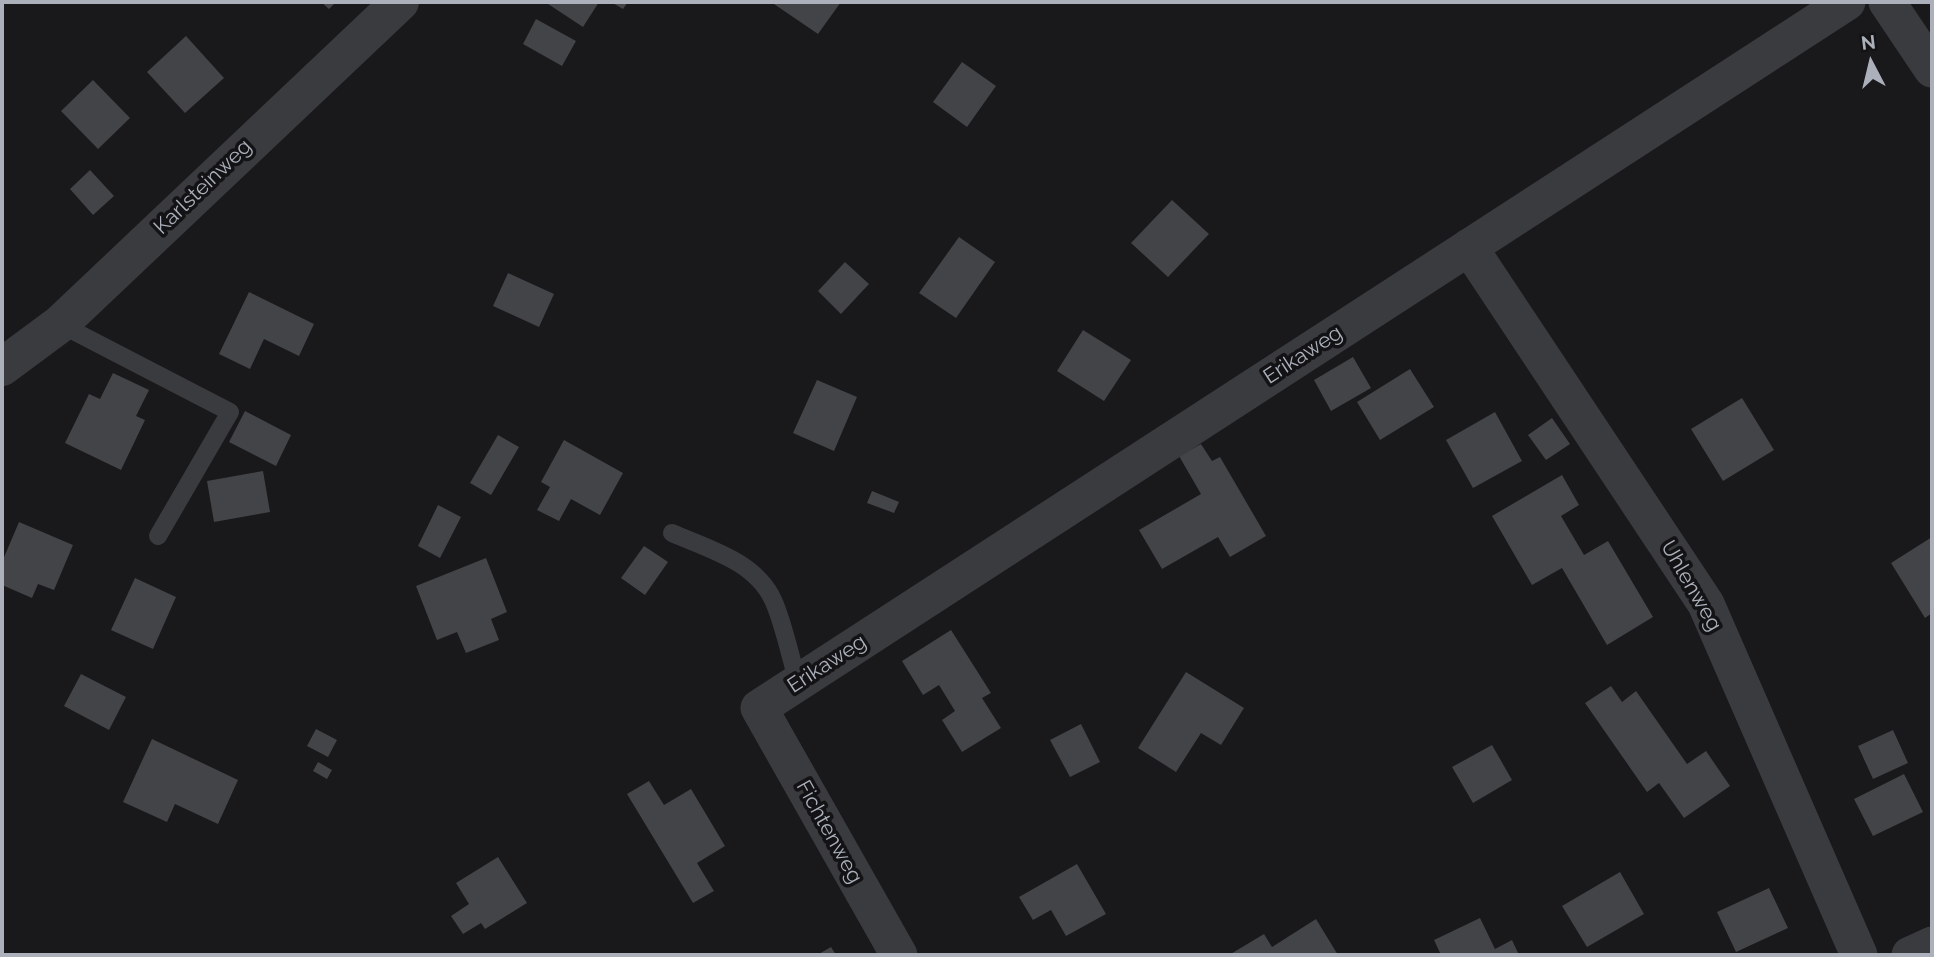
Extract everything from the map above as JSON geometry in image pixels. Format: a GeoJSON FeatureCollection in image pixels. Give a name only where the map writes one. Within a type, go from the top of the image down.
{"type":"FeatureCollection","features":[{"type":"Feature","properties":{"kind":"street","name":"Karlsteinweg"},"geometry":{"type":"LineString","coordinates":[[2,366],[60,324],[400,2]]}},
{"type":"Feature","properties":{"kind":"street","name":"Erikaweg"},"geometry":{"type":"LineString","coordinates":[[759,708],[1847,2]]}},
{"type":"Feature","properties":{"kind":"street"},"geometry":{"type":"LineString","coordinates":[[1888,2],[1932,69]]}},
{"type":"Feature","properties":{"kind":"street","name":"Uhlenweg"},"geometry":{"type":"LineString","coordinates":[[1469,247],[1706,604],[1859,955]]}},
{"type":"Feature","properties":{"kind":"street","name":"Fichtenweg"},"geometry":{"type":"LineString","coordinates":[[759,708],[899,955]]}},
{"type":"Feature","properties":{"kind":"street"},"geometry":{"type":"LineString","coordinates":[[1910,955],[1932,945]]}},
{"type":"Feature","properties":{"kind":"lane"},"geometry":{"type":"LineString","coordinates":[[60,324],[230,412],[158,536]]}},
{"type":"Feature","properties":{"kind":"lane"},"geometry":{"type":"LineString","coordinates":[[672,533],[734,559],[755,577],[773,599],[798,683]]}},
{"type":"Feature","properties":{"kind":"building"},"geometry":{"type":"Polygon","coordinates":[[[321,2],[336,2],[329,9],[321,2]]]}},
{"type":"Feature","properties":{"kind":"building"},"geometry":{"type":"Polygon","coordinates":[[[545,2],[599,2],[583,27],[545,2]]]}},
{"type":"Feature","properties":{"kind":"building"},"geometry":{"type":"Polygon","coordinates":[[[611,2],[628,2],[623,9],[611,2]]]}},
{"type":"Feature","properties":{"kind":"building"},"geometry":{"type":"Polygon","coordinates":[[[771,2],[841,2],[818,34],[771,2]]]}},
{"type":"Feature","properties":{"kind":"building"},"geometry":{"type":"Polygon","coordinates":[[[536,19],[576,41],[562,66],[523,44],[536,19]]]}},
{"type":"Feature","properties":{"kind":"building"},"geometry":{"type":"Polygon","coordinates":[[[186,36],[224,78],[185,113],[147,72],[186,36]]]}},
{"type":"Feature","properties":{"kind":"building"},"geometry":{"type":"Polygon","coordinates":[[[962,62],[996,86],[967,127],[933,102],[962,62]]]}},
{"type":"Feature","properties":{"kind":"building"},"geometry":{"type":"Polygon","coordinates":[[[93,80],[130,118],[98,149],[61,111],[93,80]]]}},
{"type":"Feature","properties":{"kind":"building"},"geometry":{"type":"Polygon","coordinates":[[[90,170],[114,196],[93,215],[70,189],[90,170]]]}},
{"type":"Feature","properties":{"kind":"building"},"geometry":{"type":"Polygon","coordinates":[[[1172,200],[1209,234],[1168,277],[1131,243],[1172,200]]]}},
{"type":"Feature","properties":{"kind":"building"},"geometry":{"type":"Polygon","coordinates":[[[959,237],[995,262],[956,318],[919,293],[959,237]]]}},
{"type":"Feature","properties":{"kind":"building"},"geometry":{"type":"Polygon","coordinates":[[[845,262],[869,284],[841,314],[818,291],[845,262]]]}},
{"type":"Feature","properties":{"kind":"building"},"geometry":{"type":"Polygon","coordinates":[[[508,273],[554,294],[539,327],[493,306],[508,273]]]}},
{"type":"Feature","properties":{"kind":"building"},"geometry":{"type":"Polygon","coordinates":[[[249,292],[314,324],[299,356],[264,339],[250,369],[219,354],[249,292]]]}},
{"type":"Feature","properties":{"kind":"building"},"geometry":{"type":"Polygon","coordinates":[[[1083,330],[1131,360],[1104,401],[1057,371],[1083,330]]]}},
{"type":"Feature","properties":{"kind":"building"},"geometry":{"type":"Polygon","coordinates":[[[1353,357],[1371,388],[1331,411],[1314,380],[1353,357]]]}},
{"type":"Feature","properties":{"kind":"building"},"geometry":{"type":"Polygon","coordinates":[[[1410,369],[1434,407],[1380,440],[1357,402],[1410,369]]]}},
{"type":"Feature","properties":{"kind":"building"},"geometry":{"type":"Polygon","coordinates":[[[113,373],[149,390],[136,416],[145,420],[121,470],[65,443],[89,394],[100,399],[113,373]]]}},
{"type":"Feature","properties":{"kind":"building"},"geometry":{"type":"Polygon","coordinates":[[[817,380],[857,397],[834,451],[793,433],[817,380]]]}},
{"type":"Feature","properties":{"kind":"building"},"geometry":{"type":"Polygon","coordinates":[[[1742,398],[1774,450],[1723,481],[1691,429],[1742,398]]]}},
{"type":"Feature","properties":{"kind":"building"},"geometry":{"type":"Polygon","coordinates":[[[245,411],[291,435],[276,466],[229,442],[245,411]]]}},
{"type":"Feature","properties":{"kind":"building"},"geometry":{"type":"Polygon","coordinates":[[[1495,412],[1522,461],[1473,488],[1446,440],[1495,412]]]}},
{"type":"Feature","properties":{"kind":"building"},"geometry":{"type":"Polygon","coordinates":[[[1552,418],[1570,444],[1546,460],[1528,435],[1552,418]]]}},
{"type":"Feature","properties":{"kind":"building"},"geometry":{"type":"Polygon","coordinates":[[[498,435],[519,447],[491,495],[470,483],[498,435]]]}},
{"type":"Feature","properties":{"kind":"building"},"geometry":{"type":"Polygon","coordinates":[[[564,440],[623,473],[600,515],[571,499],[559,521],[537,510],[550,487],[541,482],[564,440]]]}},
{"type":"Feature","properties":{"kind":"building"},"geometry":{"type":"Polygon","coordinates":[[[1201,444],[1212,461],[1220,457],[1266,536],[1230,557],[1218,537],[1162,569],[1139,530],[1201,494],[1179,456],[1201,444]]]}},
{"type":"Feature","properties":{"kind":"building"},"geometry":{"type":"Polygon","coordinates":[[[263,471],[270,512],[214,522],[207,481],[263,471]]]}},
{"type":"Feature","properties":{"kind":"building"},"geometry":{"type":"Polygon","coordinates":[[[1562,475],[1579,505],[1561,516],[1584,555],[1608,541],[1653,617],[1607,645],[1562,568],[1532,585],[1492,516],[1562,475]]]}},
{"type":"Feature","properties":{"kind":"building"},"geometry":{"type":"Polygon","coordinates":[[[872,491],[899,502],[894,513],[867,503],[872,491]]]}},
{"type":"Feature","properties":{"kind":"building"},"geometry":{"type":"Polygon","coordinates":[[[438,505],[461,517],[440,558],[418,546],[438,505]]]}},
{"type":"Feature","properties":{"kind":"building"},"geometry":{"type":"Polygon","coordinates":[[[19,522],[73,545],[54,590],[38,584],[32,598],[2,585],[2,562],[19,522]]]}},
{"type":"Feature","properties":{"kind":"building"},"geometry":{"type":"Polygon","coordinates":[[[1932,537],[1932,613],[1925,618],[1891,563],[1932,537]]]}},
{"type":"Feature","properties":{"kind":"building"},"geometry":{"type":"Polygon","coordinates":[[[644,546],[668,562],[645,595],[621,578],[644,546]]]}},
{"type":"Feature","properties":{"kind":"building"},"geometry":{"type":"Polygon","coordinates":[[[486,558],[507,612],[491,619],[499,640],[466,653],[457,632],[437,640],[416,586],[486,558]]]}},
{"type":"Feature","properties":{"kind":"building"},"geometry":{"type":"Polygon","coordinates":[[[135,578],[176,597],[153,649],[111,630],[135,578]]]}},
{"type":"Feature","properties":{"kind":"building"},"geometry":{"type":"Polygon","coordinates":[[[951,630],[991,693],[982,698],[1001,728],[962,752],[942,720],[955,711],[939,685],[923,695],[902,661],[951,630]]]}},
{"type":"Feature","properties":{"kind":"building"},"geometry":{"type":"Polygon","coordinates":[[[1186,672],[1244,708],[1221,745],[1201,733],[1176,772],[1138,748],[1186,672]]]}},
{"type":"Feature","properties":{"kind":"building"},"geometry":{"type":"Polygon","coordinates":[[[81,674],[126,697],[109,730],[64,706],[81,674]]]}},
{"type":"Feature","properties":{"kind":"building"},"geometry":{"type":"Polygon","coordinates":[[[1611,686],[1622,702],[1636,691],[1687,764],[1706,751],[1730,786],[1684,818],[1659,783],[1647,792],[1585,703],[1611,686]]]}},
{"type":"Feature","properties":{"kind":"building"},"geometry":{"type":"Polygon","coordinates":[[[1081,724],[1100,762],[1070,777],[1050,740],[1081,724]]]}},
{"type":"Feature","properties":{"kind":"building"},"geometry":{"type":"Polygon","coordinates":[[[316,729],[337,740],[328,757],[307,746],[316,729]]]}},
{"type":"Feature","properties":{"kind":"building"},"geometry":{"type":"Polygon","coordinates":[[[1893,730],[1908,763],[1873,779],[1858,746],[1893,730]]]}},
{"type":"Feature","properties":{"kind":"building"},"geometry":{"type":"Polygon","coordinates":[[[152,739],[238,780],[218,824],[175,804],[167,822],[123,802],[152,739]]]}},
{"type":"Feature","properties":{"kind":"building"},"geometry":{"type":"Polygon","coordinates":[[[1492,745],[1512,780],[1473,803],[1452,767],[1492,745]]]}},
{"type":"Feature","properties":{"kind":"building"},"geometry":{"type":"Polygon","coordinates":[[[318,762],[332,770],[327,779],[313,771],[318,762]]]}},
{"type":"Feature","properties":{"kind":"building"},"geometry":{"type":"Polygon","coordinates":[[[1904,774],[1923,812],[1873,836],[1854,799],[1904,774]]]}},
{"type":"Feature","properties":{"kind":"building"},"geometry":{"type":"Polygon","coordinates":[[[649,781],[664,805],[691,789],[725,846],[697,863],[714,891],[693,903],[627,794],[649,781]]]}},
{"type":"Feature","properties":{"kind":"building"},"geometry":{"type":"Polygon","coordinates":[[[498,857],[527,903],[485,929],[481,923],[463,934],[451,916],[469,904],[456,883],[498,857]]]}},
{"type":"Feature","properties":{"kind":"building"},"geometry":{"type":"Polygon","coordinates":[[[1077,864],[1106,914],[1066,936],[1051,910],[1033,920],[1019,897],[1077,864]]]}},
{"type":"Feature","properties":{"kind":"building"},"geometry":{"type":"Polygon","coordinates":[[[1620,872],[1644,914],[1587,947],[1562,906],[1620,872]]]}},
{"type":"Feature","properties":{"kind":"building"},"geometry":{"type":"Polygon","coordinates":[[[1769,888],[1788,928],[1736,952],[1717,912],[1769,888]]]}},
{"type":"Feature","properties":{"kind":"building"},"geometry":{"type":"Polygon","coordinates":[[[1480,918],[1495,949],[1512,940],[1519,955],[1441,955],[1434,940],[1480,918]]]}},
{"type":"Feature","properties":{"kind":"building"},"geometry":{"type":"Polygon","coordinates":[[[1316,919],[1338,955],[1229,955],[1264,934],[1272,947],[1316,919]]]}},
{"type":"Feature","properties":{"kind":"building"},"geometry":{"type":"Polygon","coordinates":[[[831,947],[836,955],[817,955],[831,947]]]}}]}
